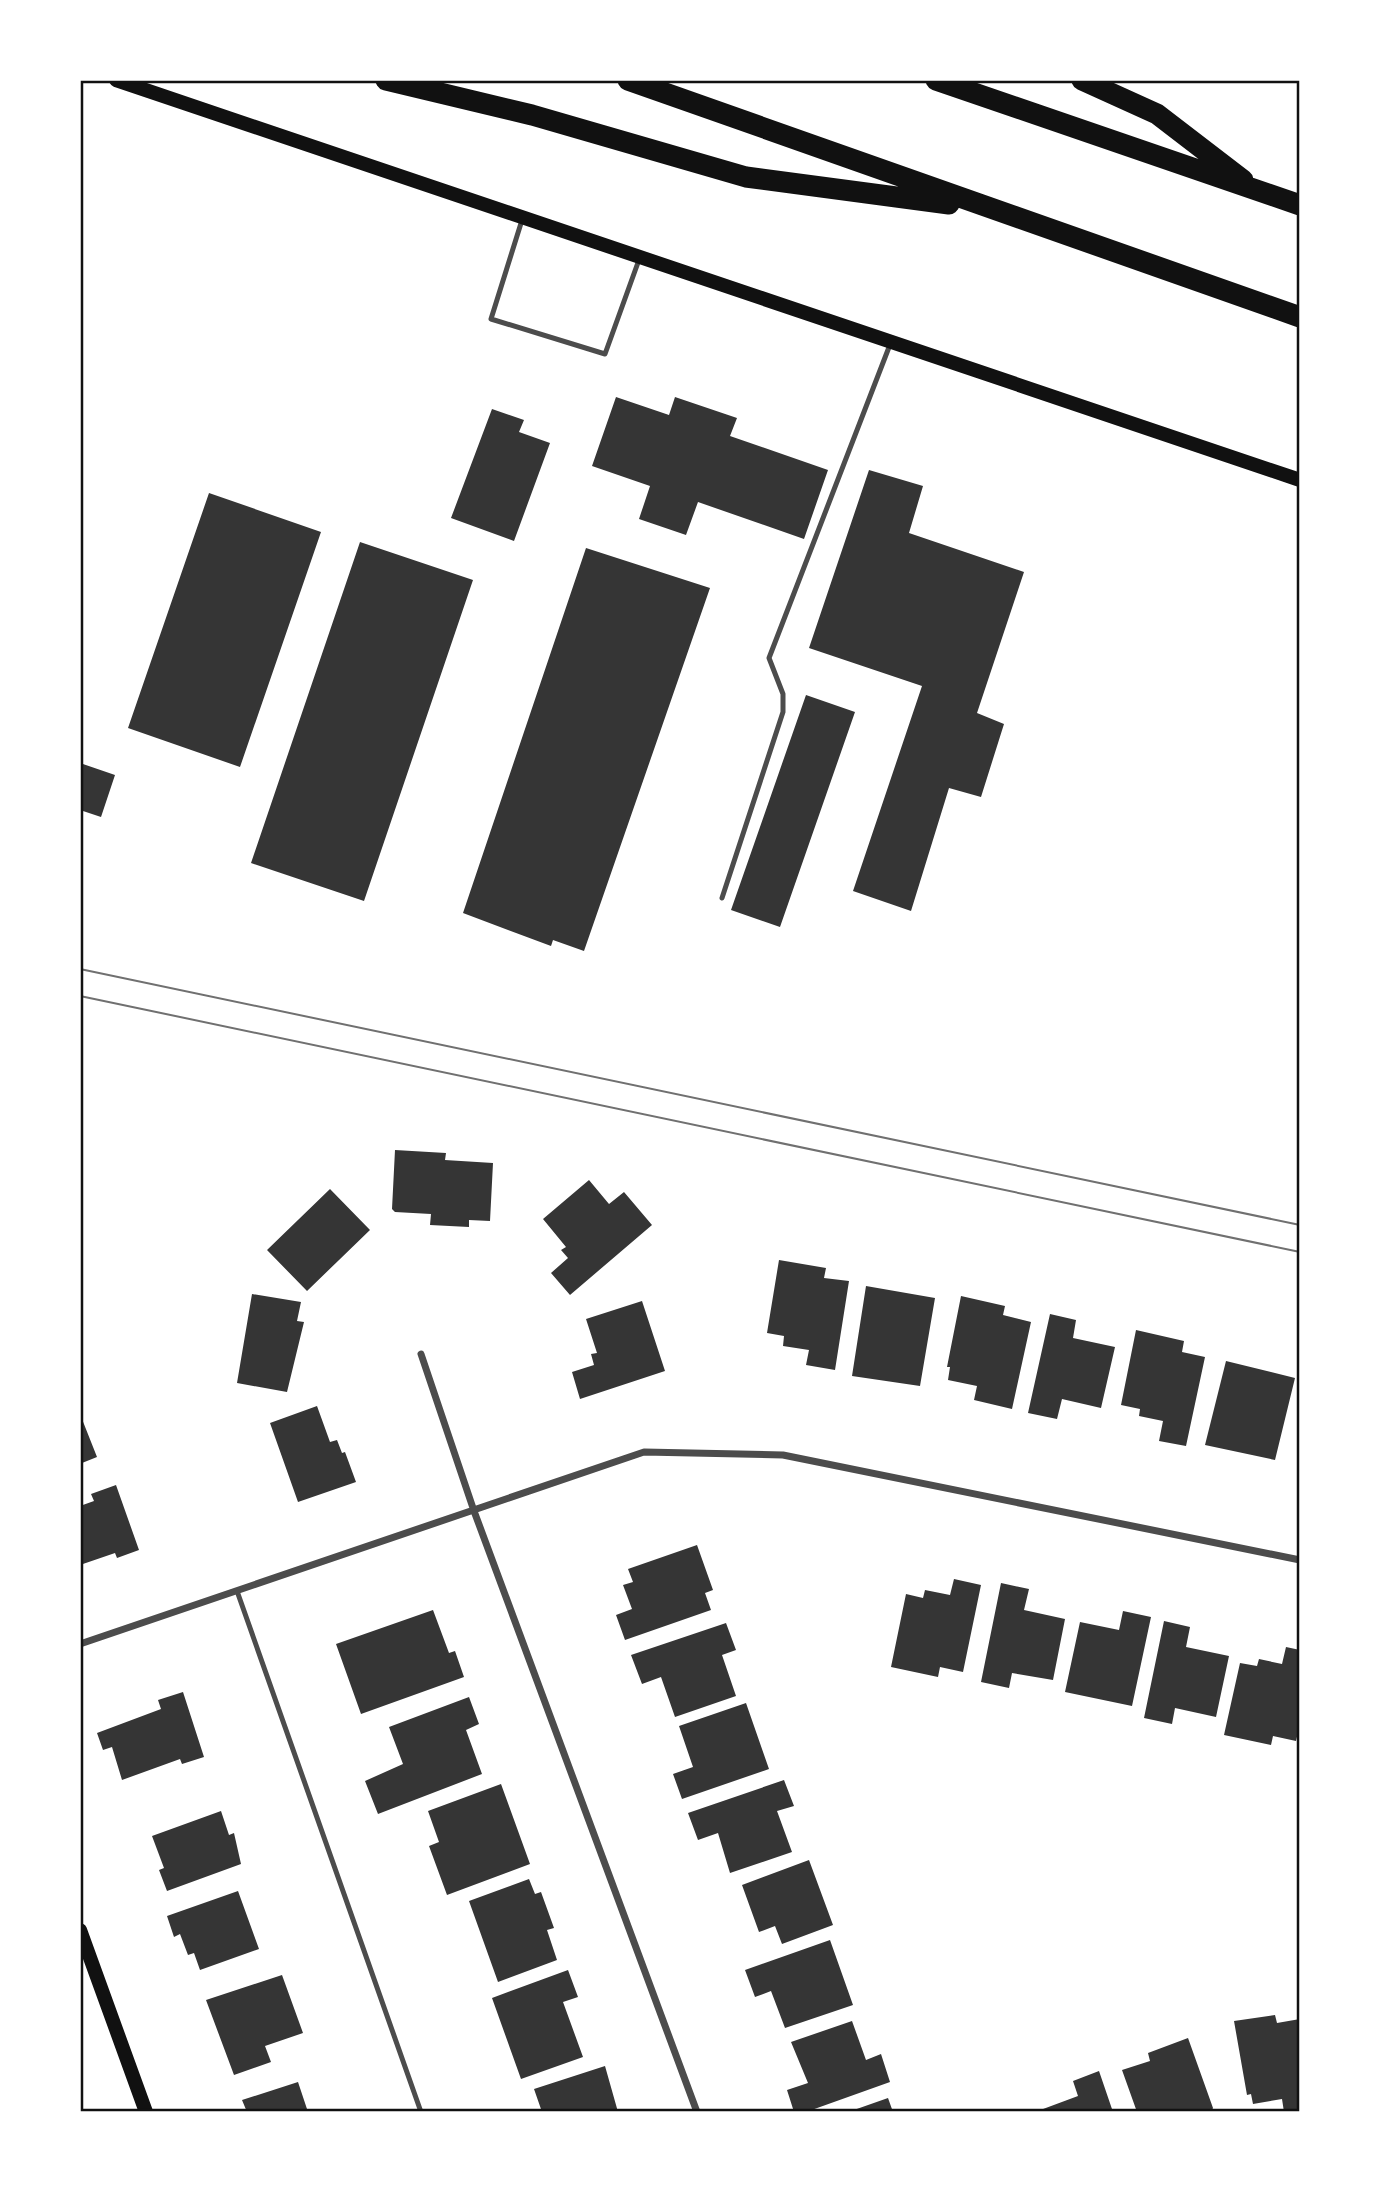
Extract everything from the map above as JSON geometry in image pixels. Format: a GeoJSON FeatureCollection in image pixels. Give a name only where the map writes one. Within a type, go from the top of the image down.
{"type":"FeatureCollection","features":[{"type":"Feature","properties":{"kind":"highway"},"geometry":{"type":"LineString","coordinates":[[386,80],[532,115],[746,177],[993,210]]}},
{"type":"Feature","properties":{"kind":"highway"},"geometry":{"type":"LineString","coordinates":[[628,80],[1300,317]]}},
{"type":"Feature","properties":{"kind":"highway"},"geometry":{"type":"LineString","coordinates":[[936,80],[1300,205]]}},
{"type":"Feature","properties":{"kind":"highway"},"geometry":{"type":"LineString","coordinates":[[1082,80],[1157,114],[1258,191]]}},
{"type":"Feature","properties":{"kind":"main road"},"geometry":{"type":"LineString","coordinates":[[116,80],[1300,480]]}},
{"type":"Feature","properties":{"kind":"main road"},"geometry":{"type":"LineString","coordinates":[[80,1930],[146,2112]]}},
{"type":"Feature","properties":{"kind":"street"},"geometry":{"type":"LineString","coordinates":[[421,1354],[474,1511],[697,2112]]}},
{"type":"Feature","properties":{"kind":"street"},"geometry":{"type":"LineString","coordinates":[[80,1644],[644,1452],[769,1454],[1300,1560]]}},
{"type":"Feature","properties":{"kind":"lane"},"geometry":{"type":"LineString","coordinates":[[523,218],[491,320],[605,354],[640,257]]}},
{"type":"Feature","properties":{"kind":"lane"},"geometry":{"type":"LineString","coordinates":[[722,898],[783,712],[783,694],[769,658],[891,342]]}},
{"type":"Feature","properties":{"kind":"lane"},"geometry":{"type":"LineString","coordinates":[[237,1591],[421,2112]]}},
{"type":"Feature","properties":{"kind":"building"},"geometry":{"type":"Polygon","coordinates":[[[616,397],[669,415],[675,397],[737,418],[730,436],[828,470],[804,539],[698,502],[686,535],[639,519],[650,486],[592,466],[616,397]]]}},
{"type":"Feature","properties":{"kind":"building"},"geometry":{"type":"Polygon","coordinates":[[[492,409],[524,420],[519,432],[550,443],[514,541],[451,518],[492,409]]]}},
{"type":"Feature","properties":{"kind":"building"},"geometry":{"type":"Polygon","coordinates":[[[869,470],[923,486],[909,533],[1024,572],[977,713],[1004,724],[981,797],[949,788],[911,911],[853,891],[922,686],[809,648],[869,470]]]}},
{"type":"Feature","properties":{"kind":"building"},"geometry":{"type":"Polygon","coordinates":[[[209,493],[321,532],[240,767],[128,728],[209,493]]]}},
{"type":"Feature","properties":{"kind":"building"},"geometry":{"type":"Polygon","coordinates":[[[360,542],[473,580],[364,901],[251,863],[360,542]]]}},
{"type":"Feature","properties":{"kind":"building"},"geometry":{"type":"Polygon","coordinates":[[[586,548],[710,588],[584,951],[553,940],[551,946],[463,913],[586,548]]]}},
{"type":"Feature","properties":{"kind":"building"},"geometry":{"type":"Polygon","coordinates":[[[806,695],[855,712],[780,927],[731,910],[806,695]]]}},
{"type":"Feature","properties":{"kind":"building"},"geometry":{"type":"Polygon","coordinates":[[[80,763],[115,775],[101,817],[80,810],[80,763]]]}},
{"type":"Feature","properties":{"kind":"building"},"geometry":{"type":"Polygon","coordinates":[[[395,1150],[446,1153],[445,1160],[493,1163],[490,1221],[469,1220],[469,1227],[430,1225],[431,1214],[395,1212],[392,1209],[395,1150]]]}},
{"type":"Feature","properties":{"kind":"building"},"geometry":{"type":"Polygon","coordinates":[[[589,1180],[609,1204],[624,1192],[652,1225],[570,1295],[551,1273],[568,1258],[561,1250],[566,1247],[543,1219],[589,1180]]]}},
{"type":"Feature","properties":{"kind":"building"},"geometry":{"type":"Polygon","coordinates":[[[330,1189],[370,1230],[307,1291],[267,1250],[330,1189]]]}},
{"type":"Feature","properties":{"kind":"building"},"geometry":{"type":"Polygon","coordinates":[[[779,1260],[826,1268],[824,1278],[849,1281],[835,1370],[806,1365],[809,1350],[783,1346],[784,1336],[767,1333],[779,1260]]]}},
{"type":"Feature","properties":{"kind":"building"},"geometry":{"type":"Polygon","coordinates":[[[866,1286],[935,1298],[920,1386],[852,1376],[866,1286]]]}},
{"type":"Feature","properties":{"kind":"building"},"geometry":{"type":"Polygon","coordinates":[[[252,1294],[301,1302],[297,1321],[304,1322],[287,1392],[237,1383],[252,1294]]]}},
{"type":"Feature","properties":{"kind":"building"},"geometry":{"type":"Polygon","coordinates":[[[961,1296],[1005,1306],[1003,1315],[1031,1322],[1012,1409],[974,1400],[977,1386],[948,1380],[950,1367],[947,1367],[961,1296]]]}},
{"type":"Feature","properties":{"kind":"building"},"geometry":{"type":"Polygon","coordinates":[[[642,1301],[665,1371],[580,1399],[572,1372],[594,1365],[591,1354],[597,1353],[586,1319],[642,1301]]]}},
{"type":"Feature","properties":{"kind":"building"},"geometry":{"type":"Polygon","coordinates":[[[1050,1314],[1076,1320],[1073,1338],[1115,1347],[1101,1408],[1062,1399],[1057,1419],[1028,1413],[1050,1314]]]}},
{"type":"Feature","properties":{"kind":"building"},"geometry":{"type":"Polygon","coordinates":[[[1136,1330],[1184,1341],[1182,1352],[1205,1357],[1186,1446],[1159,1441],[1163,1421],[1139,1416],[1140,1409],[1121,1405],[1136,1330]]]}},
{"type":"Feature","properties":{"kind":"building"},"geometry":{"type":"Polygon","coordinates":[[[1226,1361],[1295,1378],[1275,1460],[1205,1445],[1226,1361]]]}},
{"type":"Feature","properties":{"kind":"building"},"geometry":{"type":"Polygon","coordinates":[[[317,1406],[330,1442],[337,1440],[342,1453],[345,1452],[356,1482],[298,1502],[270,1423],[317,1406]]]}},
{"type":"Feature","properties":{"kind":"building"},"geometry":{"type":"Polygon","coordinates":[[[80,1414],[97,1457],[82,1463],[80,1459],[80,1414]]]}},
{"type":"Feature","properties":{"kind":"building"},"geometry":{"type":"Polygon","coordinates":[[[116,1485],[139,1550],[117,1558],[115,1553],[80,1565],[80,1506],[94,1501],[91,1494],[116,1485]]]}},
{"type":"Feature","properties":{"kind":"building"},"geometry":{"type":"Polygon","coordinates":[[[697,1545],[713,1590],[705,1593],[711,1610],[625,1640],[616,1615],[632,1609],[623,1585],[633,1582],[628,1569],[697,1545]]]}},
{"type":"Feature","properties":{"kind":"building"},"geometry":{"type":"Polygon","coordinates":[[[954,1579],[981,1585],[963,1672],[940,1667],[938,1677],[891,1667],[906,1594],[923,1598],[925,1590],[950,1595],[954,1579]]]}},
{"type":"Feature","properties":{"kind":"building"},"geometry":{"type":"Polygon","coordinates":[[[1001,1583],[1029,1589],[1024,1610],[1065,1619],[1053,1680],[1012,1673],[1009,1688],[981,1682],[1001,1583]]]}},
{"type":"Feature","properties":{"kind":"building"},"geometry":{"type":"Polygon","coordinates":[[[433,1610],[449,1653],[455,1651],[464,1677],[361,1714],[336,1644],[433,1610]]]}},
{"type":"Feature","properties":{"kind":"building"},"geometry":{"type":"Polygon","coordinates":[[[1123,1611],[1151,1617],[1132,1706],[1065,1692],[1080,1622],[1119,1630],[1123,1611]]]}},
{"type":"Feature","properties":{"kind":"building"},"geometry":{"type":"Polygon","coordinates":[[[1164,1621],[1190,1627],[1186,1647],[1229,1656],[1216,1717],[1175,1708],[1172,1724],[1144,1718],[1164,1621]]]}},
{"type":"Feature","properties":{"kind":"building"},"geometry":{"type":"Polygon","coordinates":[[[726,1623],[736,1650],[722,1655],[736,1696],[675,1717],[661,1677],[642,1684],[631,1655],[726,1623]]]}},
{"type":"Feature","properties":{"kind":"building"},"geometry":{"type":"Polygon","coordinates":[[[1286,1647],[1300,1650],[1300,1724],[1296,1741],[1273,1736],[1271,1745],[1224,1735],[1240,1663],[1257,1666],[1259,1659],[1282,1664],[1286,1647]]]}},
{"type":"Feature","properties":{"kind":"building"},"geometry":{"type":"Polygon","coordinates":[[[183,1692],[204,1757],[182,1764],[180,1759],[122,1780],[112,1747],[103,1750],[97,1733],[161,1709],[158,1700],[183,1692]]]}},
{"type":"Feature","properties":{"kind":"building"},"geometry":{"type":"Polygon","coordinates":[[[469,1697],[479,1724],[466,1730],[482,1774],[378,1814],[365,1781],[403,1764],[389,1727],[469,1697]]]}},
{"type":"Feature","properties":{"kind":"building"},"geometry":{"type":"Polygon","coordinates":[[[746,1703],[769,1769],[682,1799],[673,1774],[693,1767],[679,1726],[746,1703]]]}},
{"type":"Feature","properties":{"kind":"building"},"geometry":{"type":"Polygon","coordinates":[[[784,1780],[794,1806],[777,1811],[792,1852],[730,1873],[718,1833],[698,1840],[688,1813],[784,1780]]]}},
{"type":"Feature","properties":{"kind":"building"},"geometry":{"type":"Polygon","coordinates":[[[501,1784],[530,1864],[447,1895],[429,1846],[439,1842],[428,1811],[501,1784]]]}},
{"type":"Feature","properties":{"kind":"building"},"geometry":{"type":"Polygon","coordinates":[[[221,1811],[229,1835],[234,1833],[241,1864],[167,1891],[159,1870],[164,1868],[152,1836],[221,1811]]]}},
{"type":"Feature","properties":{"kind":"building"},"geometry":{"type":"Polygon","coordinates":[[[809,1860],[833,1925],[782,1944],[775,1926],[759,1932],[742,1885],[809,1860]]]}},
{"type":"Feature","properties":{"kind":"building"},"geometry":{"type":"Polygon","coordinates":[[[529,1879],[535,1894],[541,1892],[554,1928],[547,1930],[557,1960],[498,1982],[469,1901],[529,1879]]]}},
{"type":"Feature","properties":{"kind":"building"},"geometry":{"type":"Polygon","coordinates":[[[238,1891],[259,1949],[200,1970],[194,1953],[188,1955],[180,1934],[174,1937],[167,1916],[238,1891]]]}},
{"type":"Feature","properties":{"kind":"building"},"geometry":{"type":"Polygon","coordinates":[[[830,1940],[853,2005],[785,2028],[771,1991],[755,1997],[745,1970],[830,1940]]]}},
{"type":"Feature","properties":{"kind":"building"},"geometry":{"type":"Polygon","coordinates":[[[568,1970],[578,1997],[563,2002],[583,2057],[521,2079],[492,1998],[568,1970]]]}},
{"type":"Feature","properties":{"kind":"building"},"geometry":{"type":"Polygon","coordinates":[[[282,1975],[303,2033],[265,2046],[271,2062],[234,2075],[206,2000],[282,1975]]]}},
{"type":"Feature","properties":{"kind":"building"},"geometry":{"type":"Polygon","coordinates":[[[1275,2015],[1277,2023],[1300,2019],[1300,2111],[1284,2112],[1282,2099],[1253,2104],[1251,2094],[1247,2095],[1234,2021],[1275,2015]]]}},
{"type":"Feature","properties":{"kind":"building"},"geometry":{"type":"Polygon","coordinates":[[[852,2021],[866,2060],[881,2054],[890,2082],[806,2112],[794,2112],[787,2090],[808,2083],[791,2042],[852,2021]]]}},
{"type":"Feature","properties":{"kind":"building"},"geometry":{"type":"Polygon","coordinates":[[[1188,2038],[1213,2108],[1211,2112],[1137,2112],[1122,2070],[1150,2061],[1148,2053],[1188,2038]]]}},
{"type":"Feature","properties":{"kind":"building"},"geometry":{"type":"Polygon","coordinates":[[[605,2066],[618,2112],[542,2112],[534,2089],[605,2066]]]}},
{"type":"Feature","properties":{"kind":"building"},"geometry":{"type":"Polygon","coordinates":[[[1099,2071],[1113,2112],[1035,2112],[1078,2096],[1073,2081],[1099,2071]]]}},
{"type":"Feature","properties":{"kind":"building"},"geometry":{"type":"Polygon","coordinates":[[[298,2082],[308,2112],[247,2112],[242,2100],[298,2082]]]}},
{"type":"Feature","properties":{"kind":"building"},"geometry":{"type":"Polygon","coordinates":[[[888,2098],[893,2112],[851,2112],[851,2111],[888,2098]]]}},
{"type":"Feature","properties":{"kind":"tram line"},"geometry":{"type":"LineString","coordinates":[[80,969],[1300,1225]]}},
{"type":"Feature","properties":{"kind":"tram line"},"geometry":{"type":"LineString","coordinates":[[80,996],[1300,1252]]}}]}
